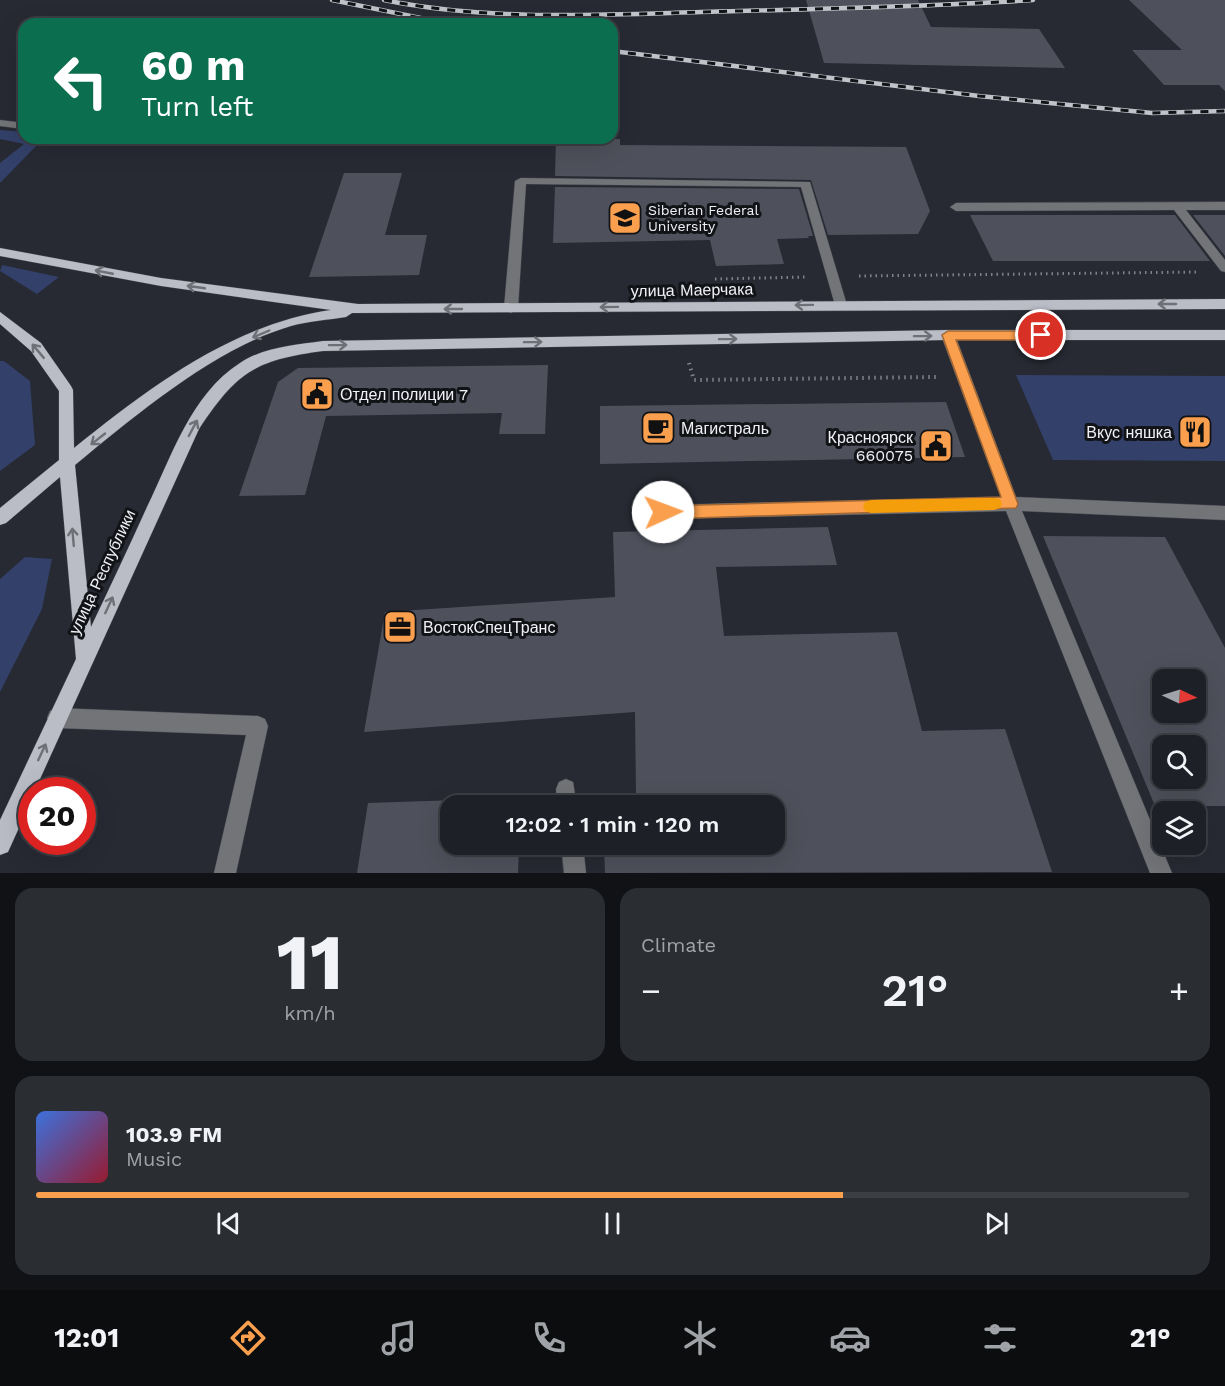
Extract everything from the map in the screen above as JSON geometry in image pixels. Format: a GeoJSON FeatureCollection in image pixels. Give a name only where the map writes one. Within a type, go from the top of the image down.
{"type":"FeatureCollection","features":[{"type":"Feature","properties":{"kind":"main road","name":"улица Маерчака"},"geometry":{"type":"LineString","coordinates":[[0,252],[162,282],[358,309],[1225,304]]}},
{"type":"Feature","properties":{"kind":"main road"},"geometry":{"type":"LineString","coordinates":[[0,519],[175,380],[238,344],[285,324],[358,309]]}},
{"type":"Feature","properties":{"kind":"main road"},"geometry":{"type":"LineString","coordinates":[[0,317],[36,347],[66,390],[67,464],[85,658]]}},
{"type":"Feature","properties":{"kind":"main road"},"geometry":{"type":"LineString","coordinates":[[948,335],[1225,335]]}},
{"type":"Feature","properties":{"kind":"main road","name":"улица Республики"},"geometry":{"type":"LineString","coordinates":[[0,844],[193,426],[218,389],[232,374],[260,357],[322,345],[948,335]]}},
{"type":"Feature","properties":{"kind":"lane"},"geometry":{"type":"LineString","coordinates":[[0,123],[18,125]]}},
{"type":"Feature","properties":{"kind":"lane"},"geometry":{"type":"LineString","coordinates":[[512,308],[521,181],[806,184],[841,305]]}},
{"type":"Feature","properties":{"kind":"lane"},"geometry":{"type":"LineString","coordinates":[[1176,206],[1225,268]]}},
{"type":"Feature","properties":{"kind":"lane"},"geometry":{"type":"LineString","coordinates":[[956,207],[1225,206]]}},
{"type":"Feature","properties":{"kind":"lane"},"geometry":{"type":"LineString","coordinates":[[948,335],[1011,504],[1161,873]]}},
{"type":"Feature","properties":{"kind":"lane"},"geometry":{"type":"LineString","coordinates":[[663,512],[1011,504],[1224,516]]}},
{"type":"Feature","properties":{"kind":"lane"},"geometry":{"type":"LineString","coordinates":[[57,718],[258,726],[225,873]]}},
{"type":"Feature","properties":{"kind":"lane"},"geometry":{"type":"LineString","coordinates":[[573,855],[575,873]]}},
{"type":"Feature","properties":{"kind":"path"},"geometry":{"type":"LineString","coordinates":[[714,279],[1202,272]]}},
{"type":"Feature","properties":{"kind":"path"},"geometry":{"type":"LineString","coordinates":[[686,354],[694,380],[940,377],[954,354]]}},
{"type":"Feature","properties":{"kind":"shaded area"},"geometry":{"type":"Polygon","coordinates":[[[0,130],[18,132],[18,143],[0,139],[0,130]]]}},
{"type":"Feature","properties":{"kind":"shaded area"},"geometry":{"type":"Polygon","coordinates":[[[24,144],[38,144],[0,183],[0,163],[24,144]]]}},
{"type":"Feature","properties":{"kind":"shaded area"},"geometry":{"type":"Polygon","coordinates":[[[2,265],[59,277],[37,294],[0,271],[2,265]]]}},
{"type":"Feature","properties":{"kind":"shaded area"},"geometry":{"type":"Polygon","coordinates":[[[0,361],[4,361],[30,381],[35,445],[0,471],[0,361]]]}},
{"type":"Feature","properties":{"kind":"shaded area"},"geometry":{"type":"Polygon","coordinates":[[[1016,375],[1225,376],[1225,461],[1053,460],[1016,375]]]}},
{"type":"Feature","properties":{"kind":"shaded area"},"geometry":{"type":"Polygon","coordinates":[[[25,557],[52,559],[42,609],[0,692],[0,579],[25,557]]]}},
{"type":"Feature","properties":{"kind":"building"},"geometry":{"type":"Polygon","coordinates":[[[806,0],[918,0],[931,27],[1039,29],[1065,68],[824,63],[806,0]]]}},
{"type":"Feature","properties":{"kind":"building"},"geometry":{"type":"Polygon","coordinates":[[[1129,0],[1225,0],[1225,91],[1219,85],[1164,85],[1132,50],[1182,50],[1129,0]]]}},
{"type":"Feature","properties":{"kind":"building"},"geometry":{"type":"Polygon","coordinates":[[[618,139],[620,139],[620,145],[906,147],[930,211],[918,234],[828,235],[811,180],[555,176],[556,144],[618,144],[618,139]]]}},
{"type":"Feature","properties":{"kind":"building"},"geometry":{"type":"Polygon","coordinates":[[[344,173],[402,173],[385,235],[427,235],[419,275],[309,277],[344,173]]]}},
{"type":"Feature","properties":{"kind":"building"},"geometry":{"type":"Polygon","coordinates":[[[555,187],[799,189],[813,236],[777,239],[784,264],[716,266],[710,240],[553,243],[555,187]]]}},
{"type":"Feature","properties":{"kind":"building"},"geometry":{"type":"Polygon","coordinates":[[[970,215],[1175,215],[1210,261],[993,261],[970,215]]]}},
{"type":"Feature","properties":{"kind":"building"},"geometry":{"type":"Polygon","coordinates":[[[1193,215],[1225,215],[1225,256],[1193,215]]]}},
{"type":"Feature","properties":{"kind":"building"},"geometry":{"type":"Polygon","coordinates":[[[548,365],[545,434],[499,434],[502,413],[326,416],[305,495],[239,496],[278,382],[298,368],[548,365]]]}},
{"type":"Feature","properties":{"kind":"building"},"geometry":{"type":"Polygon","coordinates":[[[946,402],[965,457],[600,464],[600,406],[946,402]]]}},
{"type":"Feature","properties":{"kind":"building"},"geometry":{"type":"Polygon","coordinates":[[[828,527],[837,565],[716,567],[724,636],[897,632],[922,731],[1005,729],[1052,872],[605,873],[604,855],[785,855],[785,795],[636,795],[635,712],[364,732],[385,612],[615,597],[613,532],[828,527]]]}},
{"type":"Feature","properties":{"kind":"building"},"geometry":{"type":"Polygon","coordinates":[[[1043,536],[1165,537],[1225,648],[1225,806],[1206,806],[1206,801],[1153,801],[1043,536]]]}},
{"type":"Feature","properties":{"kind":"building"},"geometry":{"type":"Polygon","coordinates":[[[440,801],[440,855],[519,855],[518,873],[357,873],[368,803],[440,801]]]}},
{"type":"Feature","properties":{"kind":"railway"},"geometry":{"type":"LineString","coordinates":[[332,0],[420,18]]}},
{"type":"Feature","properties":{"kind":"railway"},"geometry":{"type":"LineString","coordinates":[[384,0],[462,11],[542,15],[867,8],[1033,0]]}},
{"type":"Feature","properties":{"kind":"railway"},"geometry":{"type":"LineString","coordinates":[[618,52],[979,96],[1152,113],[1225,111]]}},
{"type":"Feature","properties":{"kind":"slow traffic"},"geometry":{"type":"LineString","coordinates":[[871,507],[994,504]]}},
{"type":"Feature","properties":{"kind":"place","name":"Siberian Federal University"},"geometry":{"type":"Point","coordinates":[625,218]}},
{"type":"Feature","properties":{"kind":"place","name":"Отдел полиции 7"},"geometry":{"type":"Point","coordinates":[317,394]}},
{"type":"Feature","properties":{"kind":"place","name":"Магистраль"},"geometry":{"type":"Point","coordinates":[658,428]}},
{"type":"Feature","properties":{"kind":"place","name":"Вкус няшка"},"geometry":{"type":"Point","coordinates":[1195,432]}},
{"type":"Feature","properties":{"kind":"place","name":"Красноярск 660075"},"geometry":{"type":"Point","coordinates":[936,446]}},
{"type":"Feature","properties":{"kind":"place","name":"ВостокСпецТранс"},"geometry":{"type":"Point","coordinates":[400,627]}},
{"type":"Feature","properties":{"kind":"route"},"geometry":{"type":"LineString","coordinates":[[663,512],[1011,504],[948,335],[1041,335]]}}]}
